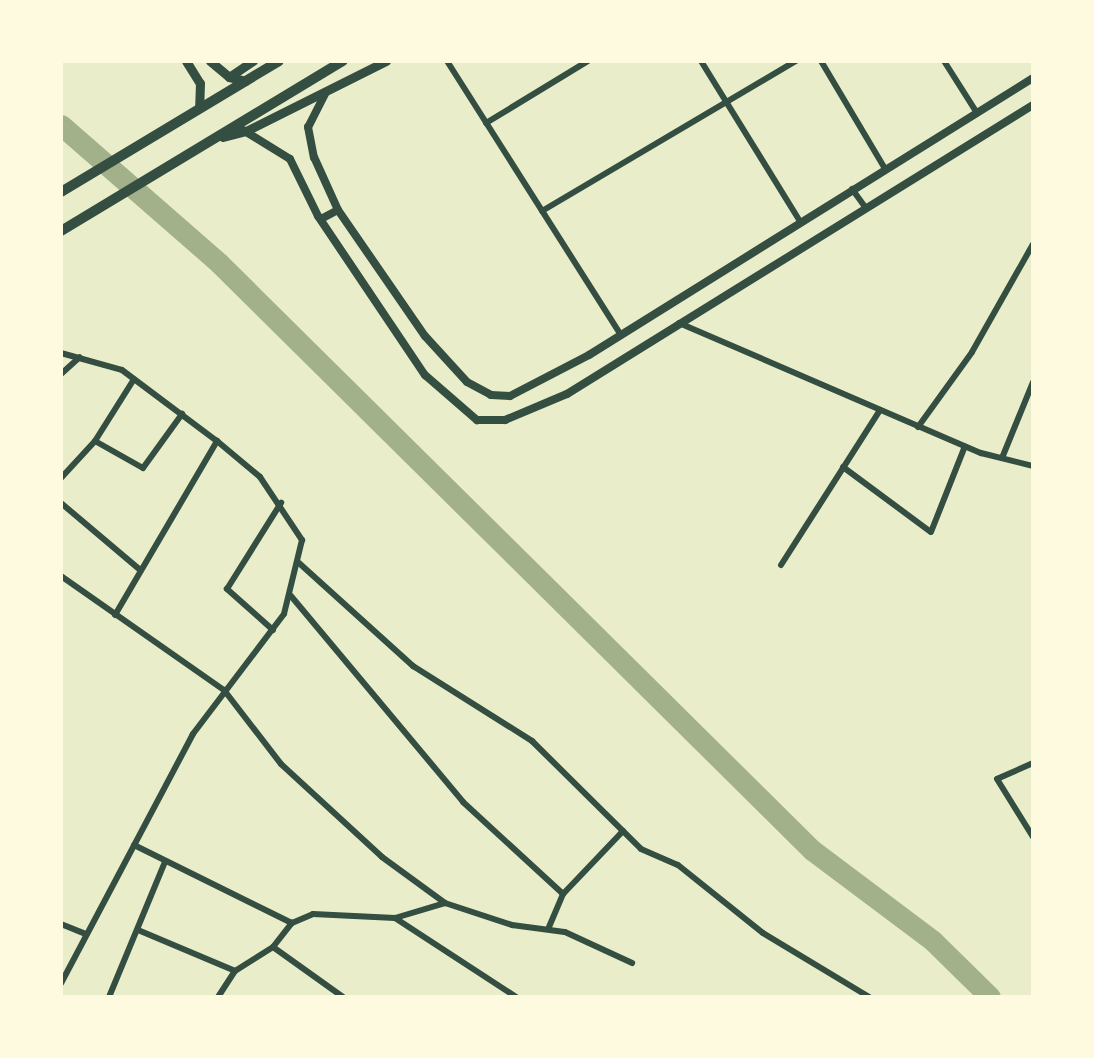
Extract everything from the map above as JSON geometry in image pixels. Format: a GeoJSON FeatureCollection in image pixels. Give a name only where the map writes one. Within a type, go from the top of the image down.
{"type":"FeatureCollection","features":[{"type":"Feature","properties":{"kind":"highway"},"geometry":{"type":"LineString","coordinates":[[61,192],[279,61]]}},
{"type":"Feature","properties":{"kind":"highway"},"geometry":{"type":"LineString","coordinates":[[61,231],[241,129],[343,61]]}},
{"type":"Feature","properties":{"kind":"main road"},"geometry":{"type":"LineString","coordinates":[[186,61],[200,83],[196,111]]}},
{"type":"Feature","properties":{"kind":"main road"},"geometry":{"type":"LineString","coordinates":[[210,61],[229,77],[246,81]]}},
{"type":"Feature","properties":{"kind":"main road"},"geometry":{"type":"LineString","coordinates":[[229,77],[253,61]]}},
{"type":"Feature","properties":{"kind":"main road"},"geometry":{"type":"LineString","coordinates":[[241,129],[325,94],[386,61]]}},
{"type":"Feature","properties":{"kind":"street"},"geometry":{"type":"LineString","coordinates":[[447,61],[621,335]]}},
{"type":"Feature","properties":{"kind":"street"},"geometry":{"type":"LineString","coordinates":[[486,123],[588,61]]}},
{"type":"Feature","properties":{"kind":"street"},"geometry":{"type":"LineString","coordinates":[[701,61],[800,221]]}},
{"type":"Feature","properties":{"kind":"street"},"geometry":{"type":"LineString","coordinates":[[542,211],[796,61]]}},
{"type":"Feature","properties":{"kind":"street"},"geometry":{"type":"LineString","coordinates":[[821,61],[885,169]]}},
{"type":"Feature","properties":{"kind":"street"},"geometry":{"type":"LineString","coordinates":[[944,61],[977,113]]}},
{"type":"Feature","properties":{"kind":"street"},"geometry":{"type":"LineString","coordinates":[[325,94],[308,127],[313,157],[338,210],[425,336],[467,382],[491,395],[510,396],[621,335],[1033,78]]}},
{"type":"Feature","properties":{"kind":"street"},"geometry":{"type":"LineString","coordinates":[[241,129],[290,159],[321,219],[425,375],[477,420],[526,415],[1033,105]]}},
{"type":"Feature","properties":{"kind":"street"},"geometry":{"type":"LineString","coordinates":[[852,189],[865,207]]}},
{"type":"Feature","properties":{"kind":"street"},"geometry":{"type":"LineString","coordinates":[[321,219],[338,210]]}},
{"type":"Feature","properties":{"kind":"street"},"geometry":{"type":"LineString","coordinates":[[918,427],[972,352],[1033,243]]}},
{"type":"Feature","properties":{"kind":"street"},"geometry":{"type":"LineString","coordinates":[[680,323],[918,427],[965,446],[1033,466]]}},
{"type":"Feature","properties":{"kind":"street"},"geometry":{"type":"LineString","coordinates":[[61,353],[80,357],[134,379],[217,440],[281,503],[302,540],[291,596],[273,630],[224,690],[134,845],[61,983]]}},
{"type":"Feature","properties":{"kind":"street"},"geometry":{"type":"LineString","coordinates":[[61,374],[80,357]]}},
{"type":"Feature","properties":{"kind":"street"},"geometry":{"type":"LineString","coordinates":[[61,478],[95,441],[134,379]]}},
{"type":"Feature","properties":{"kind":"street"},"geometry":{"type":"LineString","coordinates":[[1002,458],[1033,382]]}},
{"type":"Feature","properties":{"kind":"street"},"geometry":{"type":"LineString","coordinates":[[781,565],[880,410]]}},
{"type":"Feature","properties":{"kind":"street"},"geometry":{"type":"LineString","coordinates":[[95,441],[143,468],[182,414]]}},
{"type":"Feature","properties":{"kind":"street"},"geometry":{"type":"LineString","coordinates":[[115,614],[217,440]]}},
{"type":"Feature","properties":{"kind":"street"},"geometry":{"type":"LineString","coordinates":[[843,467],[931,532],[965,446]]}},
{"type":"Feature","properties":{"kind":"street"},"geometry":{"type":"LineString","coordinates":[[61,503],[139,569]]}},
{"type":"Feature","properties":{"kind":"street"},"geometry":{"type":"LineString","coordinates":[[273,630],[227,589],[281,503]]}},
{"type":"Feature","properties":{"kind":"street"},"geometry":{"type":"LineString","coordinates":[[299,563],[412,666],[532,741],[623,831],[715,890],[763,933],[869,997]]}},
{"type":"Feature","properties":{"kind":"street"},"geometry":{"type":"LineString","coordinates":[[61,576],[224,690],[281,764],[382,857],[445,903],[512,925],[549,928],[632,963]]}},
{"type":"Feature","properties":{"kind":"street"},"geometry":{"type":"LineString","coordinates":[[291,596],[463,802],[563,894]]}},
{"type":"Feature","properties":{"kind":"street"},"geometry":{"type":"LineString","coordinates":[[1033,763],[997,779],[1033,837]]}},
{"type":"Feature","properties":{"kind":"street"},"geometry":{"type":"LineString","coordinates":[[549,928],[563,894],[623,831]]}},
{"type":"Feature","properties":{"kind":"street"},"geometry":{"type":"LineString","coordinates":[[134,845],[292,923]]}},
{"type":"Feature","properties":{"kind":"street"},"geometry":{"type":"LineString","coordinates":[[109,997],[165,862]]}},
{"type":"Feature","properties":{"kind":"street"},"geometry":{"type":"LineString","coordinates":[[218,997],[235,971],[273,947],[292,923],[313,914],[395,918],[445,903]]}},
{"type":"Feature","properties":{"kind":"street"},"geometry":{"type":"LineString","coordinates":[[395,918],[516,997]]}},
{"type":"Feature","properties":{"kind":"street"},"geometry":{"type":"LineString","coordinates":[[61,925],[86,934]]}},
{"type":"Feature","properties":{"kind":"street"},"geometry":{"type":"LineString","coordinates":[[138,930],[235,971]]}},
{"type":"Feature","properties":{"kind":"street"},"geometry":{"type":"LineString","coordinates":[[273,947],[343,997]]}},
{"type":"Feature","properties":{"kind":"waterway"},"geometry":{"type":"LineString","coordinates":[[61,125],[219,263],[812,850],[933,941],[990,997]]}}]}
